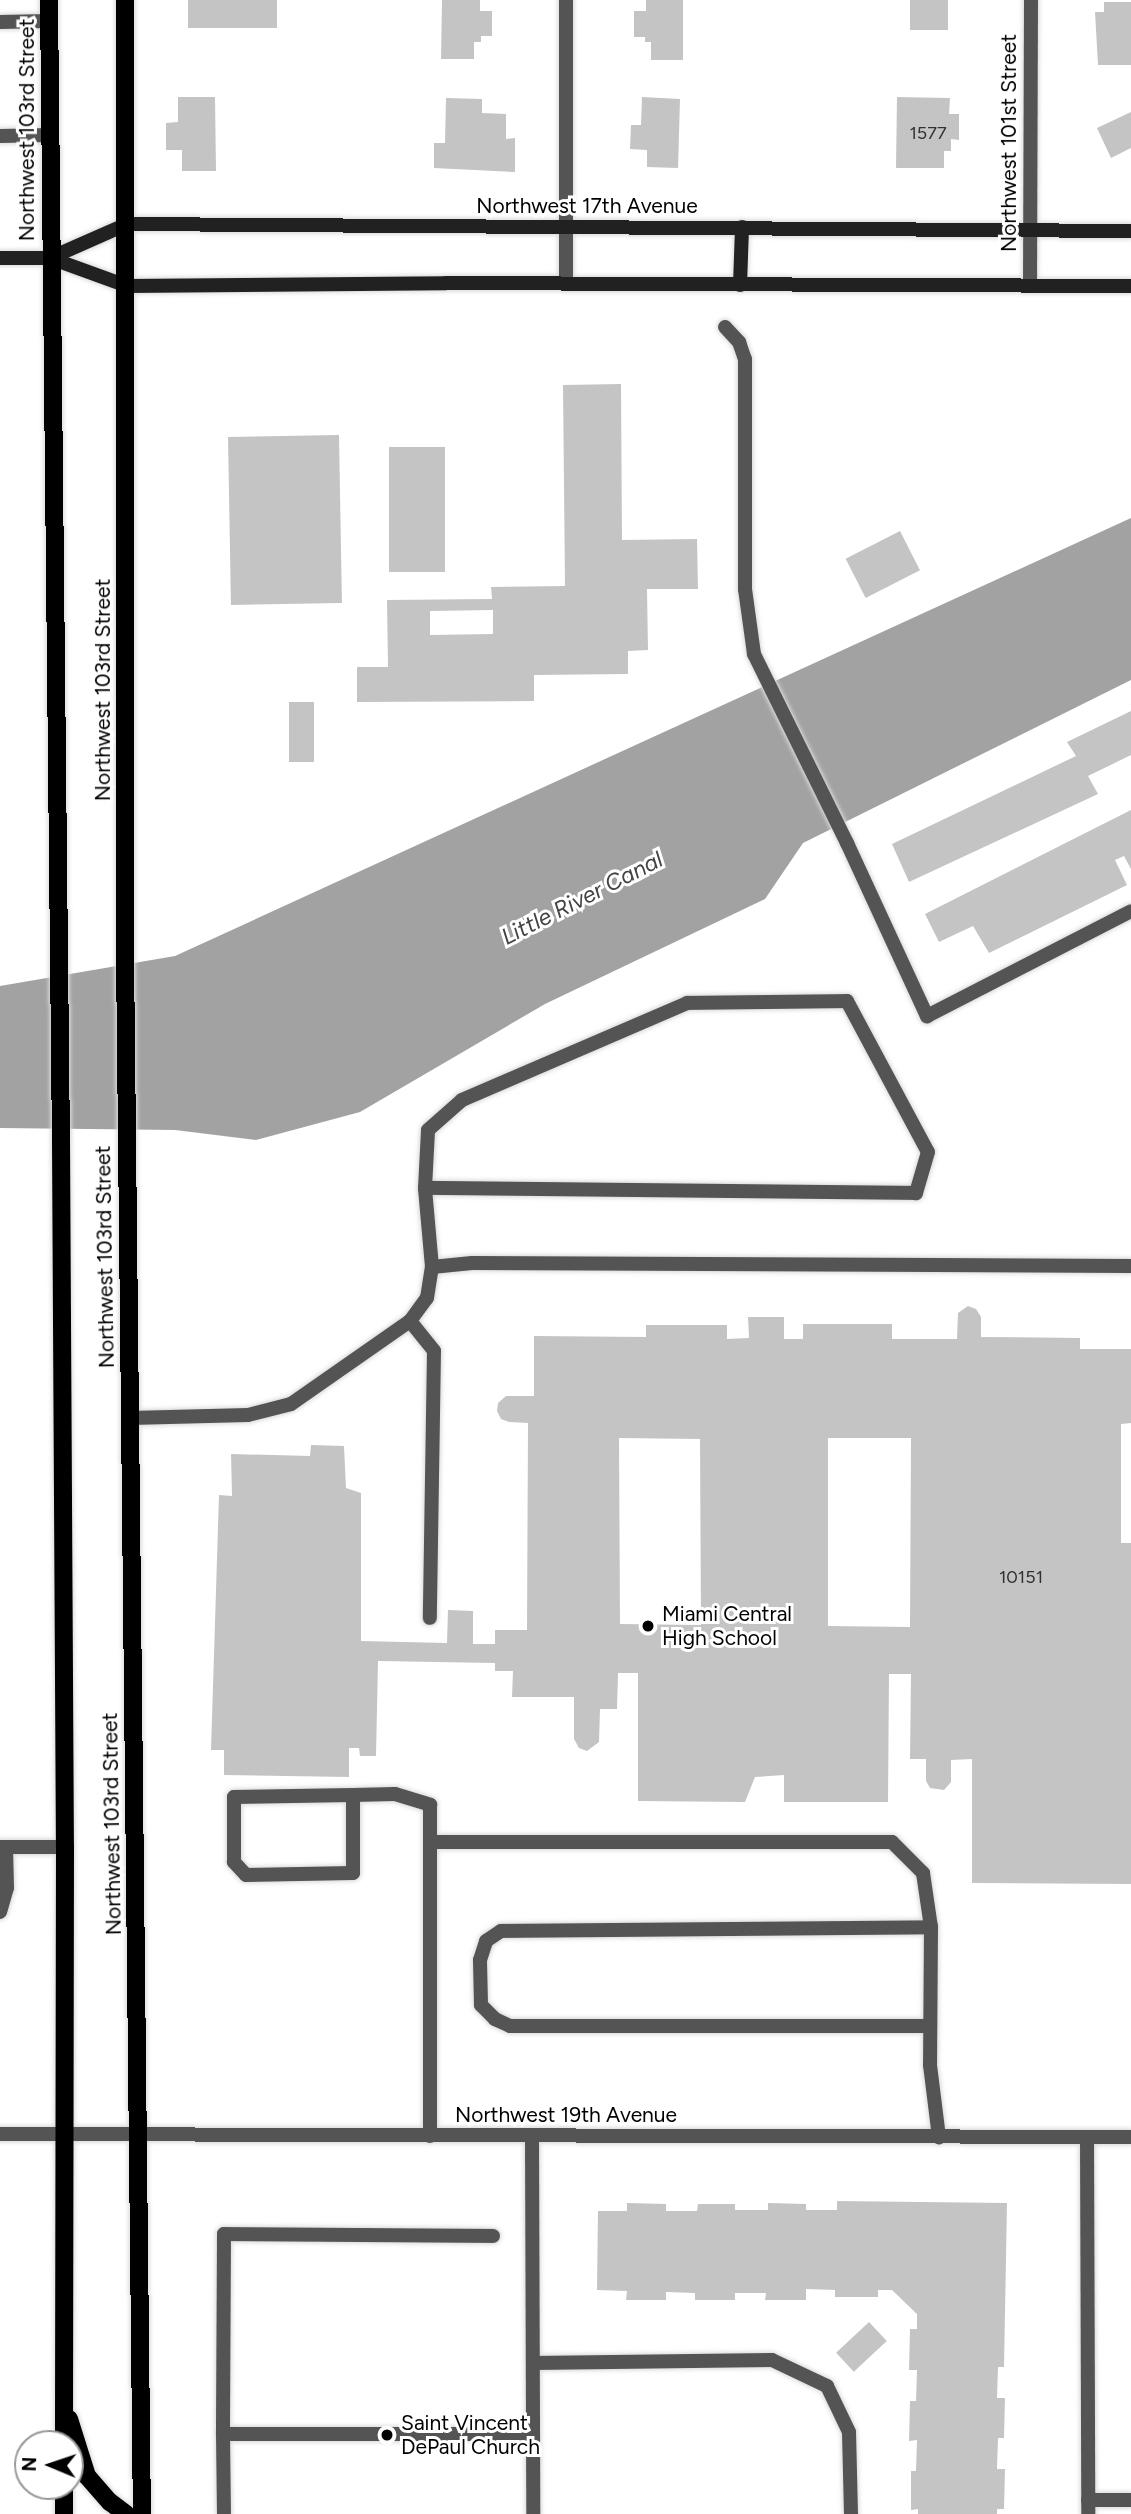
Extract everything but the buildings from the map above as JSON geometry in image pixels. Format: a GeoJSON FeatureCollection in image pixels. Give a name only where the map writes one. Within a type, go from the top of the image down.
{"type":"FeatureCollection","features":[{"type":"Feature","properties":{"kind":"main road","name":"Northwest 103rd Street"},"geometry":{"type":"LineString","coordinates":[[49,0],[60,955],[65,1847],[64,2430]]}},
{"type":"Feature","properties":{"kind":"main road","name":"Northwest 103rd Street"},"geometry":{"type":"LineString","coordinates":[[125,0],[126,1142],[142,2514]]}},
{"type":"Feature","properties":{"kind":"main road","name":"Northwest 17th Avenue"},"geometry":{"type":"LineString","coordinates":[[50,258],[127,224],[1131,231]]}},
{"type":"Feature","properties":{"kind":"main road"},"geometry":{"type":"LineString","coordinates":[[740,285],[742,227]]}},
{"type":"Feature","properties":{"kind":"main road","name":"Northwest 17th Avenue"},"geometry":{"type":"LineString","coordinates":[[0,258],[50,258],[127,286],[1131,286]]}},
{"type":"Feature","properties":{"kind":"main road"},"geometry":{"type":"LineString","coordinates":[[63,2402],[87,2476],[110,2502],[126,2514]]}},
{"type":"Feature","properties":{"kind":"street"},"geometry":{"type":"LineString","coordinates":[[566,0],[566,284]]}},
{"type":"Feature","properties":{"kind":"street","name":"Northwest 101st Street"},"geometry":{"type":"LineString","coordinates":[[1030,285],[1031,0]]}},
{"type":"Feature","properties":{"kind":"street"},"geometry":{"type":"LineString","coordinates":[[0,22],[49,20]]}},
{"type":"Feature","properties":{"kind":"street"},"geometry":{"type":"LineString","coordinates":[[0,136],[50,135]]}},
{"type":"Feature","properties":{"kind":"street"},"geometry":{"type":"LineString","coordinates":[[724,327],[739,342],[745,359],[745,589],[754,654],[847,843],[927,1016],[1131,911]]}},
{"type":"Feature","properties":{"kind":"street"},"geometry":{"type":"LineString","coordinates":[[130,1418],[248,1415],[291,1404],[410,1321],[427,1298],[432,1267],[425,1188],[428,1130],[462,1100],[687,1003],[847,1001],[928,1152],[916,1192],[425,1188]]}},
{"type":"Feature","properties":{"kind":"street"},"geometry":{"type":"LineString","coordinates":[[432,1267],[472,1263],[1131,1266]]}},
{"type":"Feature","properties":{"kind":"street"},"geometry":{"type":"LineString","coordinates":[[410,1321],[434,1351],[430,1618]]}},
{"type":"Feature","properties":{"kind":"street"},"geometry":{"type":"LineString","coordinates":[[353,1795],[353,1873],[246,1875],[234,1862],[234,1797],[396,1794],[430,1805],[430,2136]]}},
{"type":"Feature","properties":{"kind":"street"},"geometry":{"type":"LineString","coordinates":[[430,1842],[892,1842],[923,1873],[931,1927],[930,2065],[939,2137]]}},
{"type":"Feature","properties":{"kind":"street"},"geometry":{"type":"LineString","coordinates":[[0,1912],[7,1888],[3,1847],[65,1847]]}},
{"type":"Feature","properties":{"kind":"street"},"geometry":{"type":"LineString","coordinates":[[930,2026],[510,2026],[495,2019],[481,2005],[480,1959],[486,1941],[501,1931],[931,1927]]}},
{"type":"Feature","properties":{"kind":"street","name":"Northwest 19th Avenue"},"geometry":{"type":"LineString","coordinates":[[0,2134],[1131,2137]]}},
{"type":"Feature","properties":{"kind":"street"},"geometry":{"type":"LineString","coordinates":[[532,2136],[533,2514]]}},
{"type":"Feature","properties":{"kind":"street"},"geometry":{"type":"LineString","coordinates":[[1087,2137],[1088,2507],[1131,2500]]}},
{"type":"Feature","properties":{"kind":"street"},"geometry":{"type":"LineString","coordinates":[[223,2514],[224,2234],[493,2236]]}},
{"type":"Feature","properties":{"kind":"street"},"geometry":{"type":"LineString","coordinates":[[533,2363],[772,2360],[827,2386],[849,2432],[851,2514]]}},
{"type":"Feature","properties":{"kind":"street"},"geometry":{"type":"LineString","coordinates":[[223,2434],[533,2434]]}},
{"type":"Feature","properties":{"kind":"water","name":"Little River Canal"},"geometry":{"type":"Polygon","coordinates":[[[1131,518],[1131,680],[803,843],[765,899],[545,1004],[360,1112],[256,1140],[175,1130],[0,1128],[0,986],[175,956],[1131,518]]]}},
{"type":"Feature","properties":{"kind":"place","name":"Miami Central High School"},"geometry":{"type":"Point","coordinates":[648,1626]}},
{"type":"Feature","properties":{"kind":"place","name":"Saint Vincent DePaul Church"},"geometry":{"type":"Point","coordinates":[387,2435]}}]}
